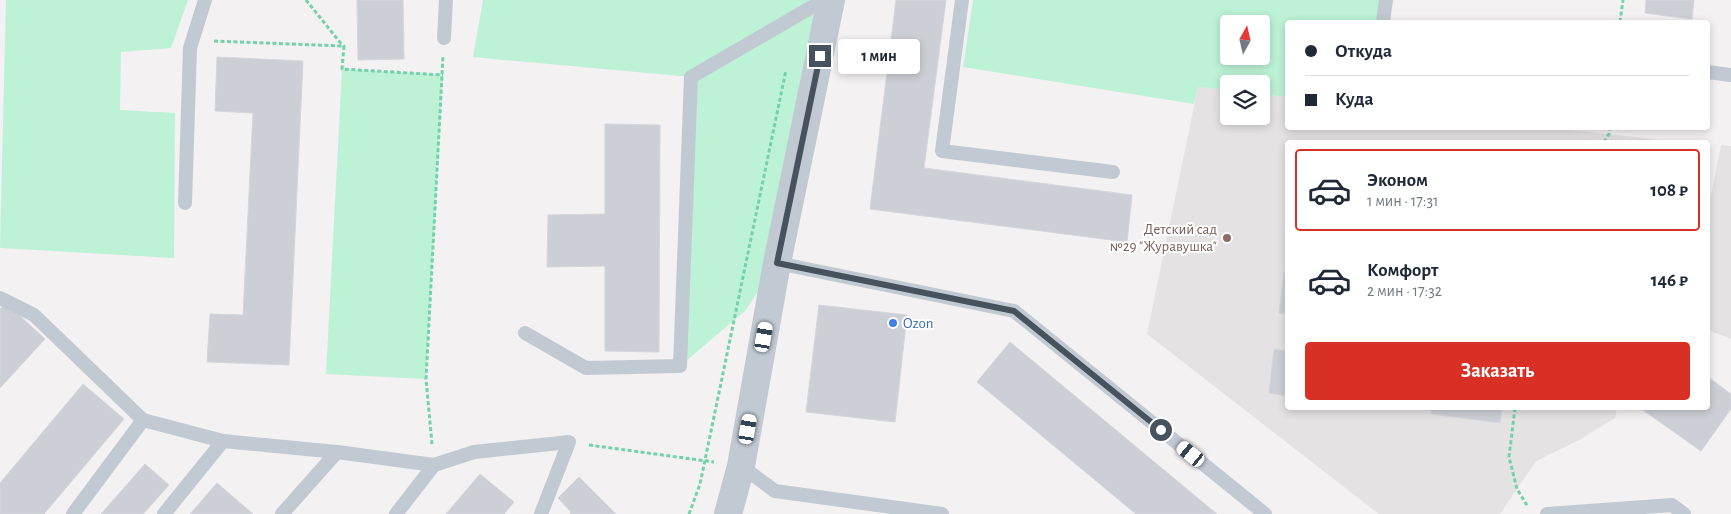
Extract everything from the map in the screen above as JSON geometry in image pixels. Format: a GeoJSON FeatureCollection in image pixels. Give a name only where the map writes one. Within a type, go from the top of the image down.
{"type":"FeatureCollection","features":[{"type":"Feature","properties":{"kind":"street"},"geometry":{"type":"LineString","coordinates":[[728,514],[741,466],[777,263],[831,0]]}},
{"type":"Feature","properties":{"kind":"lane"},"geometry":{"type":"LineString","coordinates":[[185,203],[190,48],[205,0]]}},
{"type":"Feature","properties":{"kind":"lane"},"geometry":{"type":"LineString","coordinates":[[444,38],[446,0]]}},
{"type":"Feature","properties":{"kind":"lane"},"geometry":{"type":"LineString","coordinates":[[525,333],[586,368],[680,366],[691,77],[824,0]]}},
{"type":"Feature","properties":{"kind":"lane"},"geometry":{"type":"LineString","coordinates":[[962,0],[942,151],[1113,172]]}},
{"type":"Feature","properties":{"kind":"lane"},"geometry":{"type":"LineString","coordinates":[[1383,20],[1386,0]]}},
{"type":"Feature","properties":{"kind":"lane"},"geometry":{"type":"LineString","coordinates":[[1710,72],[1731,75]]}},
{"type":"Feature","properties":{"kind":"lane"},"geometry":{"type":"LineString","coordinates":[[777,263],[1014,311],[1265,514]]}},
{"type":"Feature","properties":{"kind":"lane"},"geometry":{"type":"LineString","coordinates":[[0,298],[34,315],[143,420],[223,440],[434,465],[474,452],[569,442],[541,514]]}},
{"type":"Feature","properties":{"kind":"lane"},"geometry":{"type":"LineString","coordinates":[[73,514],[143,420]]}},
{"type":"Feature","properties":{"kind":"lane"},"geometry":{"type":"LineString","coordinates":[[164,514],[223,440]]}},
{"type":"Feature","properties":{"kind":"lane"},"geometry":{"type":"LineString","coordinates":[[282,514],[336,452]]}},
{"type":"Feature","properties":{"kind":"lane"},"geometry":{"type":"LineString","coordinates":[[396,514],[434,465]]}},
{"type":"Feature","properties":{"kind":"lane"},"geometry":{"type":"LineString","coordinates":[[741,466],[775,491],[942,514]]}},
{"type":"Feature","properties":{"kind":"lane"},"geometry":{"type":"LineString","coordinates":[[1547,514],[1672,505],[1684,514]]}},
{"type":"Feature","properties":{"kind":"path"},"geometry":{"type":"LineString","coordinates":[[306,0],[344,46],[342,69],[443,75]]}},
{"type":"Feature","properties":{"kind":"path"},"geometry":{"type":"LineString","coordinates":[[1620,20],[1623,0]]}},
{"type":"Feature","properties":{"kind":"path"},"geometry":{"type":"LineString","coordinates":[[434,465],[426,379],[444,38]]}},
{"type":"Feature","properties":{"kind":"path"},"geometry":{"type":"LineString","coordinates":[[193,40],[344,46]]}},
{"type":"Feature","properties":{"kind":"path"},"geometry":{"type":"LineString","coordinates":[[690,514],[700,484],[788,63]]}},
{"type":"Feature","properties":{"kind":"path"},"geometry":{"type":"LineString","coordinates":[[1515,410],[1509,457],[1517,489],[1532,514]]}},
{"type":"Feature","properties":{"kind":"path"},"geometry":{"type":"LineString","coordinates":[[569,442],[741,466]]}},
{"type":"Feature","properties":{"kind":"shaded area","name":"Детский сад №29 \"Журавушка\""},"geometry":{"type":"Polygon","coordinates":[[[1198,87],[1220,89],[1220,125],[1270,125],[1270,95],[1285,97],[1285,130],[1571,130],[1661,140],[1285,140],[1285,410],[1617,410],[1615,418],[1579,440],[1536,461],[1500,514],[1379,514],[1147,334],[1198,87]]]}},
{"type":"Feature","properties":{"kind":"shaded area"},"geometry":{"type":"Polygon","coordinates":[[[1721,145],[1731,146],[1731,339],[1710,331],[1710,201],[1721,145]]]}},
{"type":"Feature","properties":{"kind":"green space"},"geometry":{"type":"Polygon","coordinates":[[[6,0],[188,0],[171,48],[121,52],[120,110],[175,113],[174,258],[0,248],[6,0]]]}},
{"type":"Feature","properties":{"kind":"green space"},"geometry":{"type":"Polygon","coordinates":[[[483,0],[831,0],[777,263],[745,311],[680,366],[691,77],[473,57],[483,0]]]}},
{"type":"Feature","properties":{"kind":"green space"},"geometry":{"type":"Polygon","coordinates":[[[973,0],[1386,0],[1383,20],[1285,20],[1285,97],[1270,95],[1270,75],[1220,75],[1220,89],[1198,87],[1194,104],[963,67],[973,0]]]}},
{"type":"Feature","properties":{"kind":"green space"},"geometry":{"type":"Polygon","coordinates":[[[342,69],[443,75],[426,379],[326,374],[342,69]]]}},
{"type":"Feature","properties":{"kind":"building"},"geometry":{"type":"Polygon","coordinates":[[[357,0],[403,0],[404,59],[358,60],[357,0]]]}},
{"type":"Feature","properties":{"kind":"building"},"geometry":{"type":"Polygon","coordinates":[[[896,0],[946,0],[924,168],[1132,195],[1127,242],[870,209],[896,0]]]}},
{"type":"Feature","properties":{"kind":"building"},"geometry":{"type":"Polygon","coordinates":[[[1646,0],[1694,0],[1692,19],[1645,13],[1646,0]]]}},
{"type":"Feature","properties":{"kind":"building"},"geometry":{"type":"Polygon","coordinates":[[[217,57],[303,61],[289,365],[207,362],[210,314],[243,315],[253,113],[215,111],[217,57]]]}},
{"type":"Feature","properties":{"kind":"building"},"geometry":{"type":"Polygon","coordinates":[[[605,124],[660,125],[659,352],[605,351],[605,266],[547,267],[548,215],[605,214],[605,124]]]}},
{"type":"Feature","properties":{"kind":"building"},"geometry":{"type":"Polygon","coordinates":[[[1284,272],[1285,272],[1285,314],[1279,313],[1284,272]]]}},
{"type":"Feature","properties":{"kind":"building"},"geometry":{"type":"Polygon","coordinates":[[[6,303],[45,339],[0,388],[0,309],[6,303]]]}},
{"type":"Feature","properties":{"kind":"building"},"geometry":{"type":"Polygon","coordinates":[[[819,305],[907,315],[895,422],[806,412],[819,305]]]}},
{"type":"Feature","properties":{"kind":"building"},"geometry":{"type":"Polygon","coordinates":[[[1010,342],[1217,514],[1136,514],[977,382],[1010,342]]]}},
{"type":"Feature","properties":{"kind":"building"},"geometry":{"type":"Polygon","coordinates":[[[1274,349],[1285,351],[1285,396],[1269,393],[1274,349]]]}},
{"type":"Feature","properties":{"kind":"building"},"geometry":{"type":"Polygon","coordinates":[[[1710,378],[1731,394],[1731,409],[1701,451],[1643,410],[1710,410],[1710,378]]]}},
{"type":"Feature","properties":{"kind":"building"},"geometry":{"type":"Polygon","coordinates":[[[83,384],[124,419],[44,514],[0,514],[0,483],[83,384]]]}},
{"type":"Feature","properties":{"kind":"building"},"geometry":{"type":"Polygon","coordinates":[[[1432,410],[1502,410],[1500,423],[1431,414],[1432,410]]]}},
{"type":"Feature","properties":{"kind":"building"},"geometry":{"type":"Polygon","coordinates":[[[145,464],[169,485],[143,514],[101,514],[145,464]]]}},
{"type":"Feature","properties":{"kind":"building"},"geometry":{"type":"Polygon","coordinates":[[[480,474],[514,502],[504,514],[446,514],[480,474]]]}},
{"type":"Feature","properties":{"kind":"building"},"geometry":{"type":"Polygon","coordinates":[[[579,477],[616,514],[570,514],[571,512],[558,498],[579,477]]]}},
{"type":"Feature","properties":{"kind":"building"},"geometry":{"type":"Polygon","coordinates":[[[217,483],[253,514],[190,514],[217,483]]]}},
{"type":"Feature","properties":{"kind":"place","name":"Детский сад №29 \"Журавушка\""},"geometry":{"type":"Point","coordinates":[1227,238]}},
{"type":"Feature","properties":{"kind":"place","name":"Ozon"},"geometry":{"type":"Point","coordinates":[893,323]}},
{"type":"Feature","properties":{"kind":"route"},"geometry":{"type":"LineString","coordinates":[[820,56],[777,263],[1014,311],[1161,430]]}}]}
